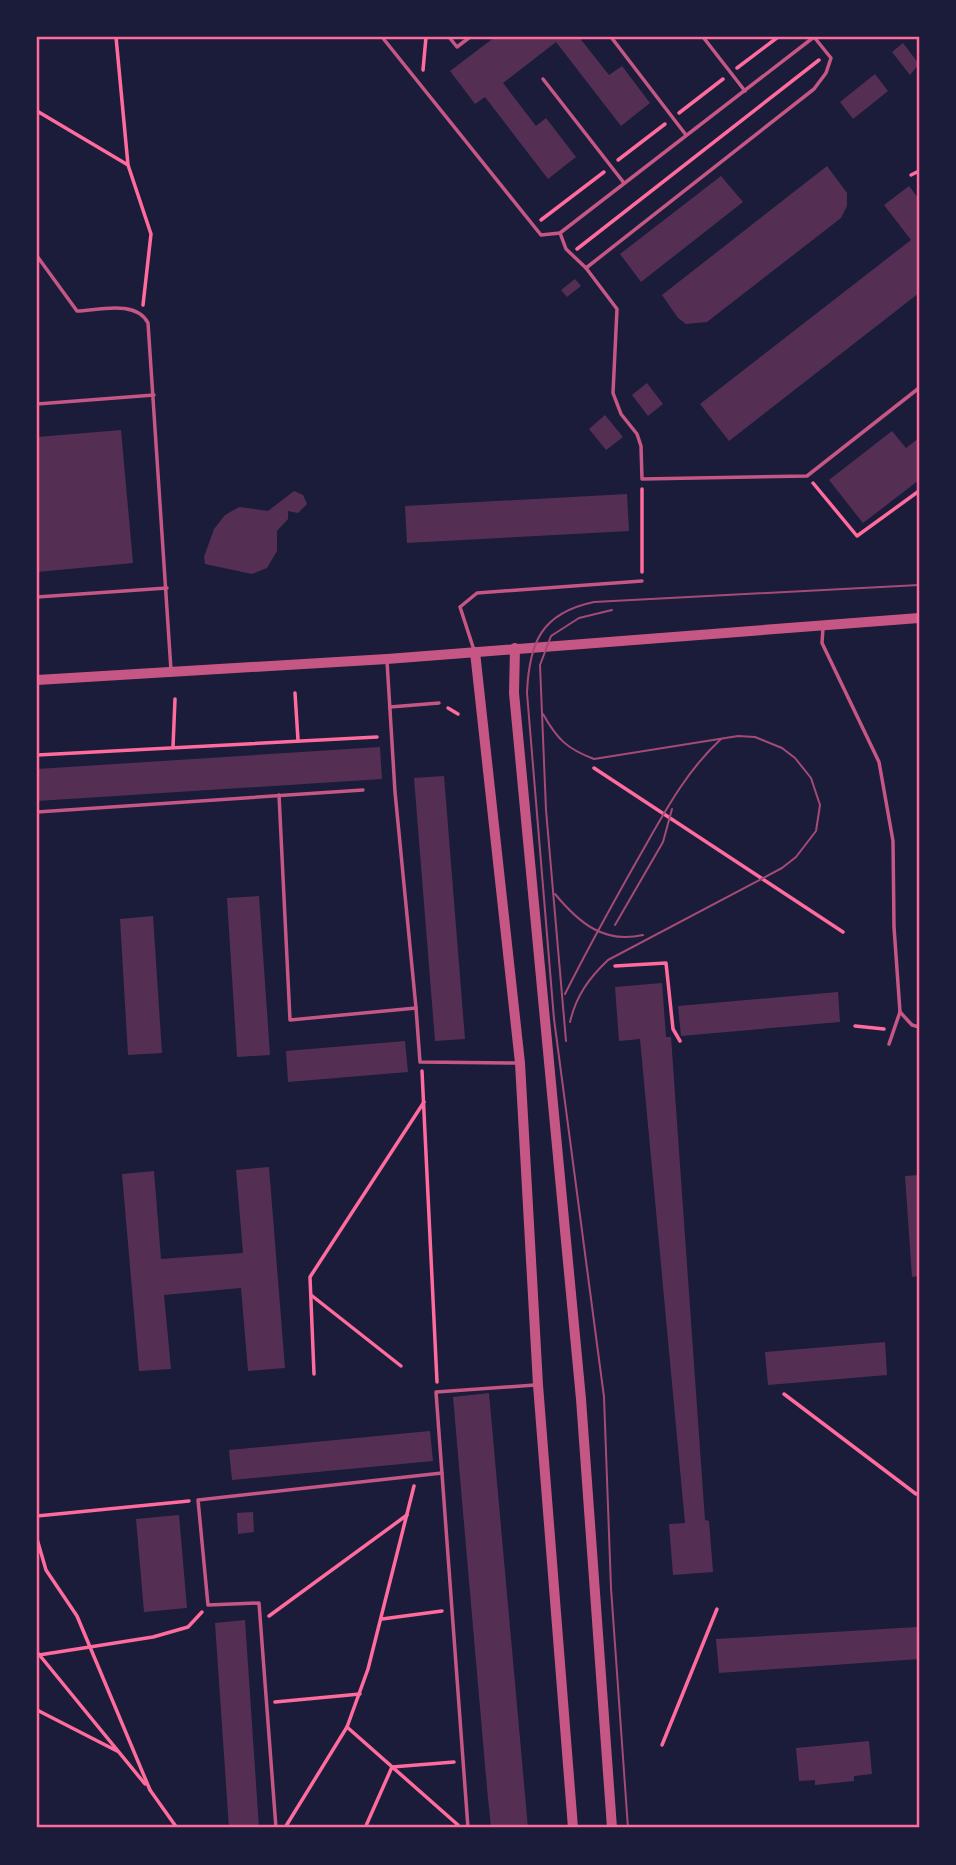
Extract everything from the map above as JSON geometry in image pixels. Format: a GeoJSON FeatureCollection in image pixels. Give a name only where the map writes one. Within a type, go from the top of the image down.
{"type":"FeatureCollection","features":[{"type":"Feature","properties":{"kind":"street"},"geometry":{"type":"LineString","coordinates":[[37,680],[387,659],[919,618]]}},
{"type":"Feature","properties":{"kind":"street"},"geometry":{"type":"LineString","coordinates":[[515,648],[514,693],[581,1399],[612,1828]]}},
{"type":"Feature","properties":{"kind":"street"},"geometry":{"type":"LineString","coordinates":[[475,652],[520,1063],[538,1385],[573,1828]]}},
{"type":"Feature","properties":{"kind":"lane"},"geometry":{"type":"LineString","coordinates":[[382,37],[541,235],[560,233],[814,37],[831,58],[826,74],[814,89],[586,268]]}},
{"type":"Feature","properties":{"kind":"lane"},"geometry":{"type":"LineString","coordinates":[[449,37],[457,47],[470,37]]}},
{"type":"Feature","properties":{"kind":"lane"},"geometry":{"type":"LineString","coordinates":[[611,37],[687,135]]}},
{"type":"Feature","properties":{"kind":"lane"},"geometry":{"type":"LineString","coordinates":[[703,37],[745,91]]}},
{"type":"Feature","properties":{"kind":"lane"},"geometry":{"type":"LineString","coordinates":[[543,79],[624,183]]}},
{"type":"Feature","properties":{"kind":"lane"},"geometry":{"type":"LineString","coordinates":[[560,233],[570,254],[586,268],[617,309],[613,393],[621,414],[637,434],[642,446],[642,479],[807,475],[919,388]]}},
{"type":"Feature","properties":{"kind":"lane"},"geometry":{"type":"LineString","coordinates":[[37,256],[77,311],[133,309],[144,314],[149,323],[172,672]]}},
{"type":"Feature","properties":{"kind":"lane"},"geometry":{"type":"LineString","coordinates":[[37,404],[153,395]]}},
{"type":"Feature","properties":{"kind":"lane"},"geometry":{"type":"LineString","coordinates":[[475,652],[460,607],[477,593],[642,581]]}},
{"type":"Feature","properties":{"kind":"lane"},"geometry":{"type":"LineString","coordinates":[[37,597],[167,588]]}},
{"type":"Feature","properties":{"kind":"lane"},"geometry":{"type":"LineString","coordinates":[[823,626],[822,643],[878,762],[893,841],[894,927],[900,1012],[889,1044]]}},
{"type":"Feature","properties":{"kind":"lane"},"geometry":{"type":"LineString","coordinates":[[387,659],[420,1062],[520,1063]]}},
{"type":"Feature","properties":{"kind":"lane"},"geometry":{"type":"LineString","coordinates":[[390,707],[439,703]]}},
{"type":"Feature","properties":{"kind":"lane"},"geometry":{"type":"LineString","coordinates":[[37,812],[363,790]]}},
{"type":"Feature","properties":{"kind":"lane"},"geometry":{"type":"LineString","coordinates":[[278,795],[290,1020],[416,1008]]}},
{"type":"Feature","properties":{"kind":"lane"},"geometry":{"type":"LineString","coordinates":[[900,1012],[912,1025],[919,1027]]}},
{"type":"Feature","properties":{"kind":"lane"},"geometry":{"type":"LineString","coordinates":[[468,1828],[436,1392],[538,1385]]}},
{"type":"Feature","properties":{"kind":"lane"},"geometry":{"type":"LineString","coordinates":[[276,1828],[259,1603],[208,1605],[198,1500],[442,1473]]}},
{"type":"Feature","properties":{"kind":"path"},"geometry":{"type":"LineString","coordinates":[[116,37],[128,164],[151,234],[143,286],[144,314]]}},
{"type":"Feature","properties":{"kind":"path"},"geometry":{"type":"LineString","coordinates":[[421,85],[426,37]]}},
{"type":"Feature","properties":{"kind":"path"},"geometry":{"type":"LineString","coordinates":[[533,226],[778,37]]}},
{"type":"Feature","properties":{"kind":"path"},"geometry":{"type":"LineString","coordinates":[[570,254],[827,54]]}},
{"type":"Feature","properties":{"kind":"path"},"geometry":{"type":"LineString","coordinates":[[37,111],[128,164]]}},
{"type":"Feature","properties":{"kind":"path"},"geometry":{"type":"LineString","coordinates":[[911,175],[919,171]]}},
{"type":"Feature","properties":{"kind":"path"},"geometry":{"type":"LineString","coordinates":[[807,475],[857,536],[919,491]]}},
{"type":"Feature","properties":{"kind":"path"},"geometry":{"type":"LineString","coordinates":[[642,479],[642,581]]}},
{"type":"Feature","properties":{"kind":"path"},"geometry":{"type":"LineString","coordinates":[[295,693],[298,740]]}},
{"type":"Feature","properties":{"kind":"path"},"geometry":{"type":"LineString","coordinates":[[173,747],[175,699]]}},
{"type":"Feature","properties":{"kind":"path"},"geometry":{"type":"LineString","coordinates":[[37,755],[377,737]]}},
{"type":"Feature","properties":{"kind":"path"},"geometry":{"type":"LineString","coordinates":[[594,768],[843,932]]}},
{"type":"Feature","properties":{"kind":"path"},"geometry":{"type":"LineString","coordinates":[[615,966],[666,963],[673,1029],[680,1041]]}},
{"type":"Feature","properties":{"kind":"path"},"geometry":{"type":"LineString","coordinates":[[855,1026],[887,1030],[889,1044]]}},
{"type":"Feature","properties":{"kind":"path"},"geometry":{"type":"LineString","coordinates":[[420,1062],[425,1100],[438,1364],[436,1392]]}},
{"type":"Feature","properties":{"kind":"path"},"geometry":{"type":"LineString","coordinates":[[314,1374],[310,1277],[425,1100]]}},
{"type":"Feature","properties":{"kind":"path"},"geometry":{"type":"LineString","coordinates":[[311,1295],[401,1366]]}},
{"type":"Feature","properties":{"kind":"path"},"geometry":{"type":"LineString","coordinates":[[784,1394],[916,1494]]}},
{"type":"Feature","properties":{"kind":"path"},"geometry":{"type":"LineString","coordinates":[[285,1828],[347,1727],[382,1619],[408,1514],[414,1476]]}},
{"type":"Feature","properties":{"kind":"path"},"geometry":{"type":"LineString","coordinates":[[37,1516],[198,1500]]}},
{"type":"Feature","properties":{"kind":"path"},"geometry":{"type":"LineString","coordinates":[[261,1623],[408,1514]]}},
{"type":"Feature","properties":{"kind":"path"},"geometry":{"type":"LineString","coordinates":[[37,1539],[46,1570],[77,1616],[150,1790]]}},
{"type":"Feature","properties":{"kind":"path"},"geometry":{"type":"LineString","coordinates":[[38,1654],[153,1637],[188,1627],[208,1605]]}},
{"type":"Feature","properties":{"kind":"path"},"geometry":{"type":"LineString","coordinates":[[382,1619],[452,1609]]}},
{"type":"Feature","properties":{"kind":"path"},"geometry":{"type":"LineString","coordinates":[[662,1745],[717,1609]]}},
{"type":"Feature","properties":{"kind":"path"},"geometry":{"type":"LineString","coordinates":[[38,1654],[150,1790],[177,1828]]}},
{"type":"Feature","properties":{"kind":"path"},"geometry":{"type":"LineString","coordinates":[[267,1703],[359,1694]]}},
{"type":"Feature","properties":{"kind":"path"},"geometry":{"type":"LineString","coordinates":[[37,1710],[118,1752]]}},
{"type":"Feature","properties":{"kind":"path"},"geometry":{"type":"LineString","coordinates":[[347,1727],[461,1828]]}},
{"type":"Feature","properties":{"kind":"path"},"geometry":{"type":"LineString","coordinates":[[392,1767],[464,1762]]}},
{"type":"Feature","properties":{"kind":"path"},"geometry":{"type":"LineString","coordinates":[[365,1828],[392,1767]]}},
{"type":"Feature","properties":{"kind":"building"},"geometry":{"type":"Polygon","coordinates":[[[495,37],[579,37],[609,75],[622,66],[650,103],[621,126],[556,42],[503,83],[536,126],[546,118],[576,157],[548,179],[485,97],[475,104],[450,71],[495,37]]]}},
{"type":"Feature","properties":{"kind":"building"},"geometry":{"type":"Polygon","coordinates":[[[903,43],[919,64],[910,75],[892,52],[903,43]]]}},
{"type":"Feature","properties":{"kind":"building"},"geometry":{"type":"Polygon","coordinates":[[[875,74],[888,91],[853,119],[840,102],[875,74]]]}},
{"type":"Feature","properties":{"kind":"building"},"geometry":{"type":"Polygon","coordinates":[[[827,166],[847,193],[847,206],[841,218],[707,322],[686,324],[678,318],[662,295],[827,166]]]}},
{"type":"Feature","properties":{"kind":"building"},"geometry":{"type":"Polygon","coordinates":[[[721,176],[743,202],[641,282],[620,254],[721,176]]]}},
{"type":"Feature","properties":{"kind":"building"},"geometry":{"type":"Polygon","coordinates":[[[909,186],[919,199],[919,293],[729,441],[700,404],[911,240],[884,205],[909,186]]]}},
{"type":"Feature","properties":{"kind":"building"},"geometry":{"type":"Polygon","coordinates":[[[575,279],[581,286],[567,297],[561,290],[575,279]]]}},
{"type":"Feature","properties":{"kind":"building"},"geometry":{"type":"Polygon","coordinates":[[[647,383],[663,404],[648,416],[632,395],[647,383]]]}},
{"type":"Feature","properties":{"kind":"building"},"geometry":{"type":"Polygon","coordinates":[[[605,415],[623,437],[606,450],[589,429],[605,415]]]}},
{"type":"Feature","properties":{"kind":"building"},"geometry":{"type":"Polygon","coordinates":[[[121,430],[133,563],[37,572],[37,437],[121,430]]]}},
{"type":"Feature","properties":{"kind":"building"},"geometry":{"type":"Polygon","coordinates":[[[892,431],[906,448],[919,438],[919,480],[863,523],[829,480],[892,431]]]}},
{"type":"Feature","properties":{"kind":"building"},"geometry":{"type":"Polygon","coordinates":[[[294,491],[303,495],[307,504],[298,513],[288,511],[288,519],[277,531],[277,551],[267,568],[252,574],[205,564],[204,557],[214,529],[225,515],[239,507],[268,511],[294,491]]]}},
{"type":"Feature","properties":{"kind":"building"},"geometry":{"type":"Polygon","coordinates":[[[627,494],[629,531],[407,543],[405,506],[627,494]]]}},
{"type":"Feature","properties":{"kind":"building"},"geometry":{"type":"Polygon","coordinates":[[[380,747],[382,779],[37,801],[37,769],[380,747]]]}},
{"type":"Feature","properties":{"kind":"building"},"geometry":{"type":"Polygon","coordinates":[[[444,776],[465,1039],[435,1041],[414,778],[444,776]]]}},
{"type":"Feature","properties":{"kind":"building"},"geometry":{"type":"Polygon","coordinates":[[[259,896],[270,1055],[237,1057],[227,898],[259,896]]]}},
{"type":"Feature","properties":{"kind":"building"},"geometry":{"type":"Polygon","coordinates":[[[153,916],[162,1053],[128,1055],[120,919],[153,916]]]}},
{"type":"Feature","properties":{"kind":"building"},"geometry":{"type":"Polygon","coordinates":[[[662,983],[666,1037],[671,1037],[705,1520],[709,1521],[713,1572],[673,1575],[669,1524],[685,1523],[640,1039],[619,1041],[615,987],[662,983]]]}},
{"type":"Feature","properties":{"kind":"building"},"geometry":{"type":"Polygon","coordinates":[[[838,992],[840,1022],[681,1036],[678,1006],[838,992]]]}},
{"type":"Feature","properties":{"kind":"building"},"geometry":{"type":"Polygon","coordinates":[[[405,1041],[408,1072],[288,1082],[286,1051],[405,1041]]]}},
{"type":"Feature","properties":{"kind":"building"},"geometry":{"type":"Polygon","coordinates":[[[269,1167],[285,1368],[248,1371],[241,1288],[164,1295],[171,1369],[139,1371],[122,1174],[154,1171],[161,1259],[243,1253],[236,1170],[269,1167]]]}},
{"type":"Feature","properties":{"kind":"building"},"geometry":{"type":"Polygon","coordinates":[[[919,1175],[919,1276],[912,1277],[905,1176],[919,1175]]]}},
{"type":"Feature","properties":{"kind":"building"},"geometry":{"type":"Polygon","coordinates":[[[885,1342],[887,1375],[768,1385],[765,1352],[885,1342]]]}},
{"type":"Feature","properties":{"kind":"building"},"geometry":{"type":"Polygon","coordinates":[[[489,1393],[528,1828],[491,1828],[487,1788],[453,1397],[489,1393]]]}},
{"type":"Feature","properties":{"kind":"building"},"geometry":{"type":"Polygon","coordinates":[[[430,1431],[433,1461],[232,1480],[229,1450],[430,1431]]]}},
{"type":"Feature","properties":{"kind":"building"},"geometry":{"type":"Polygon","coordinates":[[[253,1512],[254,1532],[238,1534],[237,1513],[253,1512]]]}},
{"type":"Feature","properties":{"kind":"building"},"geometry":{"type":"Polygon","coordinates":[[[179,1515],[187,1608],[144,1612],[136,1519],[179,1515]]]}},
{"type":"Feature","properties":{"kind":"building"},"geometry":{"type":"Polygon","coordinates":[[[245,1620],[259,1828],[229,1828],[215,1623],[245,1620]]]}},
{"type":"Feature","properties":{"kind":"building"},"geometry":{"type":"Polygon","coordinates":[[[917,1627],[919,1659],[719,1673],[716,1639],[917,1627]]]}},
{"type":"Feature","properties":{"kind":"building"},"geometry":{"type":"Polygon","coordinates":[[[869,1741],[872,1774],[854,1776],[854,1781],[815,1785],[815,1780],[799,1781],[796,1748],[869,1741]]]}},
{"type":"Feature","properties":{"kind":"tram line"},"geometry":{"type":"LineString","coordinates":[[628,1828],[611,1588],[604,1397],[554,1019],[527,693],[531,659],[541,633],[550,622],[576,607],[594,602],[919,585]]}},
{"type":"Feature","properties":{"kind":"tram line"},"geometry":{"type":"LineString","coordinates":[[566,1041],[546,810],[540,665],[551,636],[579,618],[612,610]]}},
{"type":"Feature","properties":{"kind":"tram line"},"geometry":{"type":"LineString","coordinates":[[543,714],[564,742],[594,759],[738,736],[755,737],[782,748],[795,758],[811,778],[820,805],[816,831],[796,857],[782,868],[608,960],[584,988],[570,1022]]}},
{"type":"Feature","properties":{"kind":"tram line"},"geometry":{"type":"LineString","coordinates":[[565,994],[666,810],[696,765],[721,739]]}},
{"type":"Feature","properties":{"kind":"tram line"},"geometry":{"type":"LineString","coordinates":[[615,925],[663,842],[672,809]]}},
{"type":"Feature","properties":{"kind":"tram line"},"geometry":{"type":"LineString","coordinates":[[555,894],[573,914],[593,929],[616,936],[643,935]]}}]}
